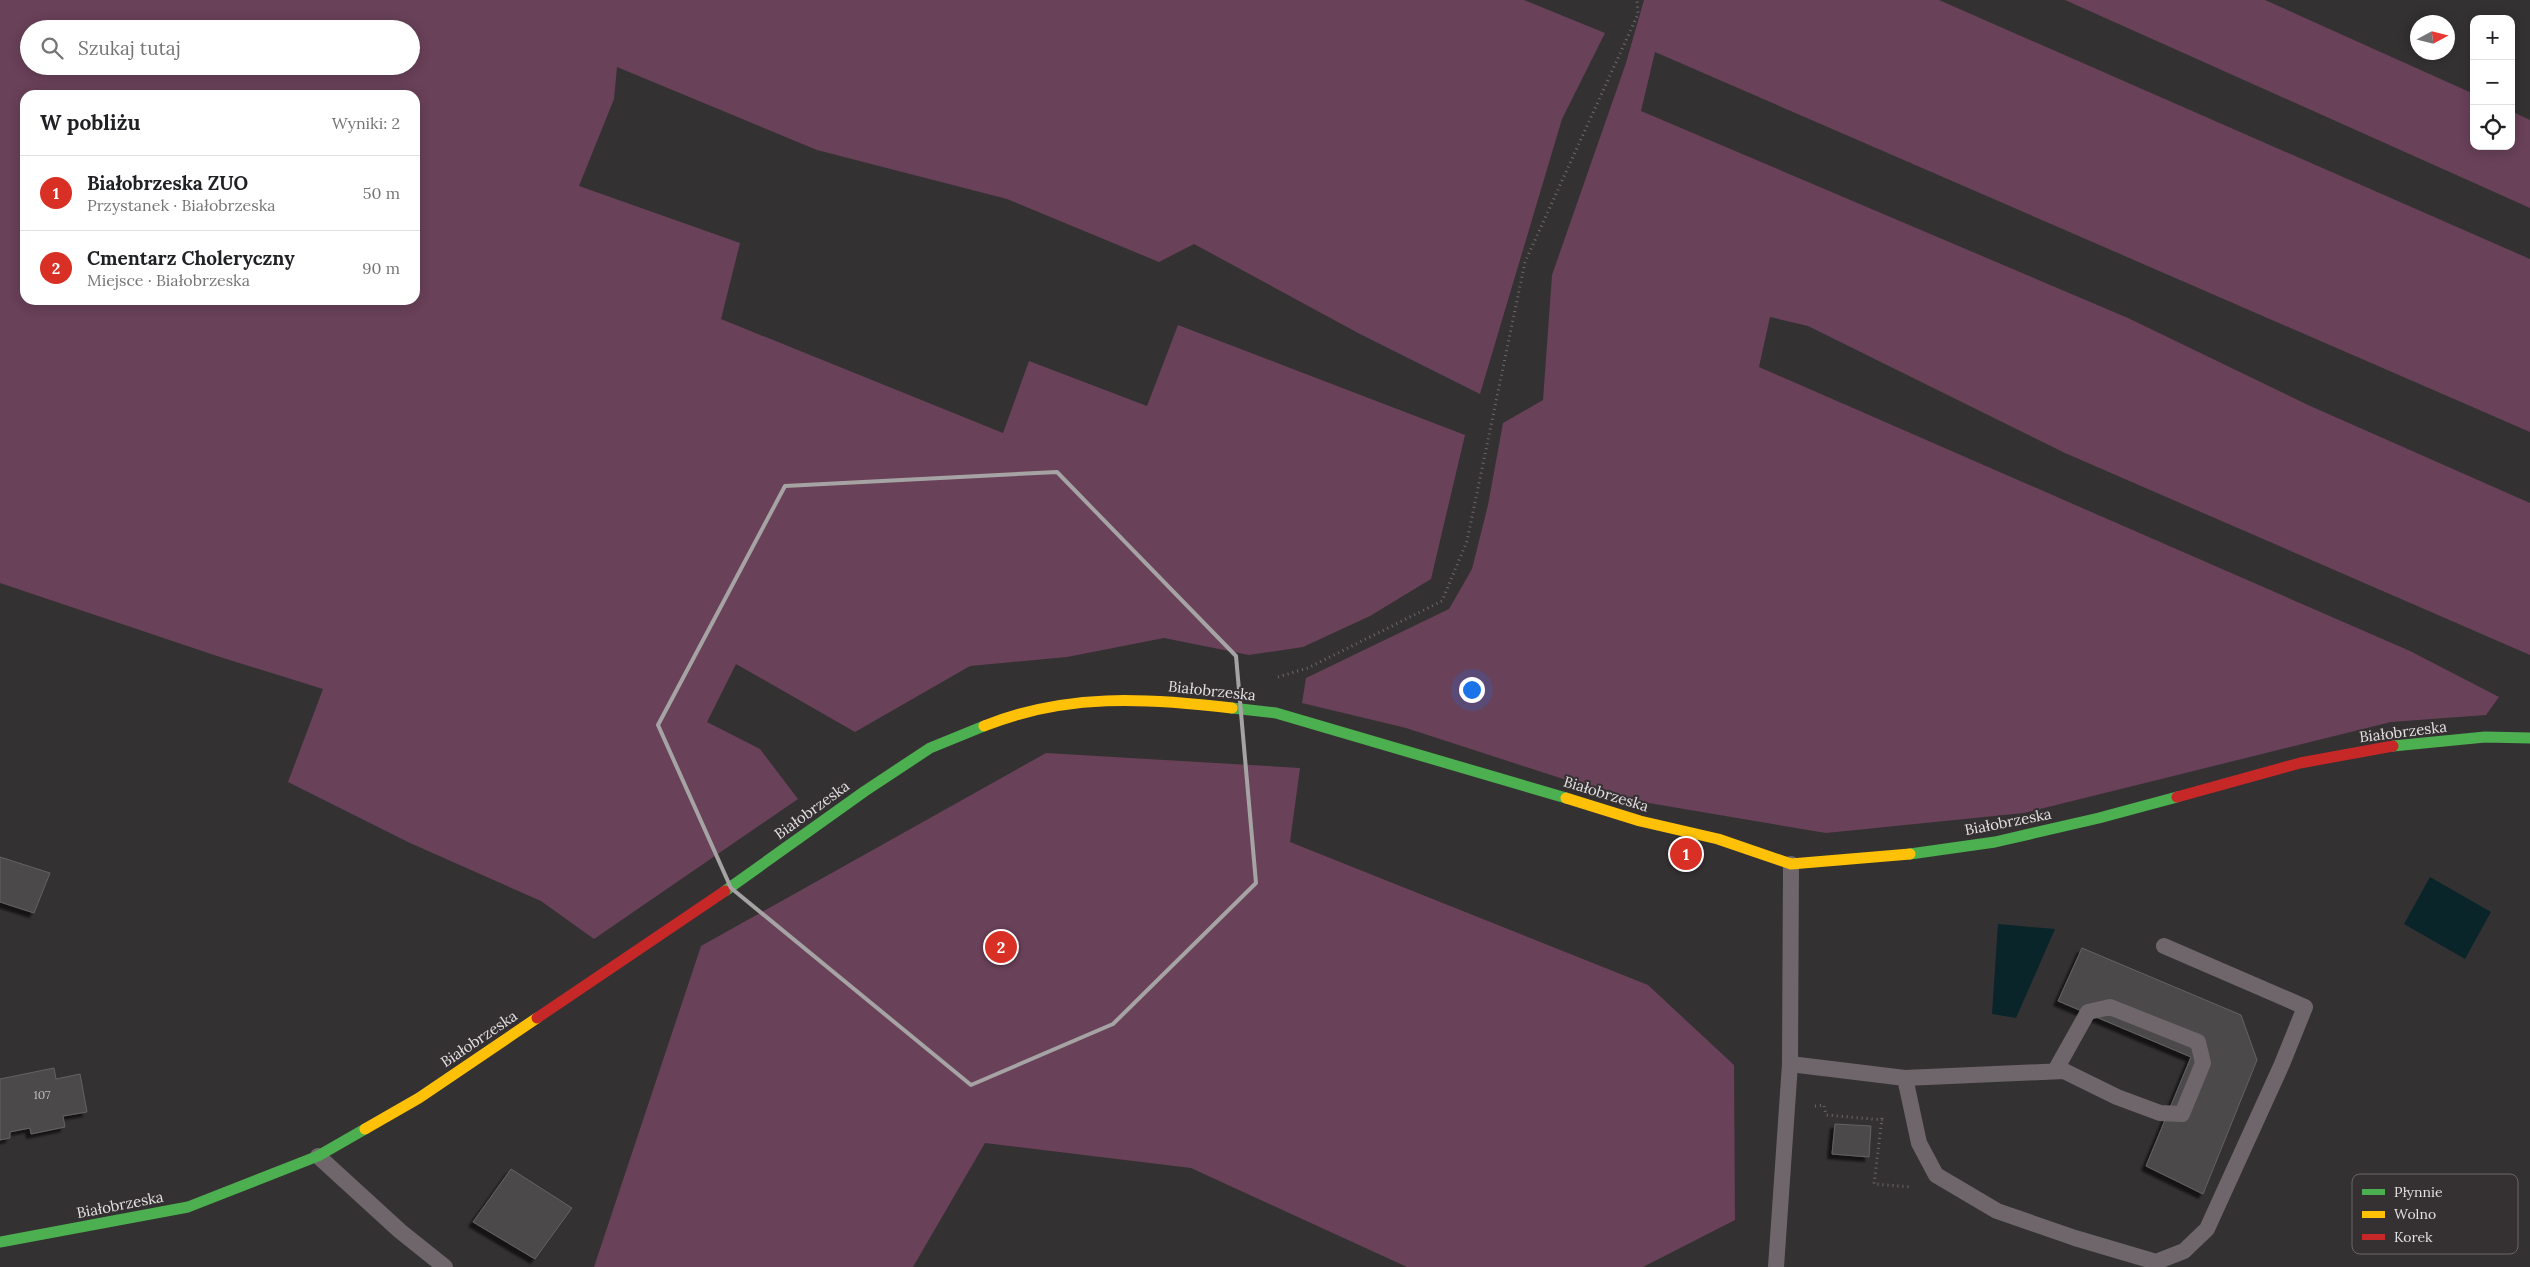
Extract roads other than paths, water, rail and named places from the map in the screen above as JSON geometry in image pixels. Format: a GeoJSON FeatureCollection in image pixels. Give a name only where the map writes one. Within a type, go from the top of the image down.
{"type":"FeatureCollection","features":[{"type":"Feature","properties":{"kind":"street","name":"Białobrzeska"},"geometry":{"type":"LineString","coordinates":[[0,1242],[188,1208],[318,1156],[419,1098],[714,899],[865,791],[930,748],[1010,716],[1095,700],[1161,700],[1276,713],[1478,771],[1640,821],[1718,839],[1791,864],[1891,856],[1995,842],[2099,818],[2300,764],[2398,745],[2485,738],[2530,738]]}},
{"type":"Feature","properties":{"kind":"lane"},"geometry":{"type":"LineString","coordinates":[[1776,1267],[1790,1064],[1791,864]]}},
{"type":"Feature","properties":{"kind":"lane"},"geometry":{"type":"LineString","coordinates":[[1906,1078],[1919,1143],[1936,1175],[1998,1211],[2075,1238],[2156,1262],[2184,1252],[2207,1229],[2282,1064],[2305,1007],[2164,946]]}},
{"type":"Feature","properties":{"kind":"lane"},"geometry":{"type":"LineString","coordinates":[[1790,1064],[1906,1078],[2064,1071],[2117,1097],[2160,1113],[2182,1114],[2203,1063],[2198,1042],[2110,1007],[2088,1012],[2055,1070]]}},
{"type":"Feature","properties":{"kind":"lane"},"geometry":{"type":"LineString","coordinates":[[318,1156],[400,1230],[445,1267]]}},
{"type":"Feature","properties":{"kind":"water"},"geometry":{"type":"Polygon","coordinates":[[[2430,877],[2491,912],[2465,959],[2404,924],[2430,877]]]}},
{"type":"Feature","properties":{"kind":"water"},"geometry":{"type":"Polygon","coordinates":[[[1998,924],[2055,929],[2016,1018],[1992,1014],[1998,924]]]}},
{"type":"Feature","properties":{"kind":"place","name":"Białobrzeska ZUO"},"geometry":{"type":"Point","coordinates":[1686,854]}},
{"type":"Feature","properties":{"kind":"place","name":"Cmentarz Choleryczny"},"geometry":{"type":"Point","coordinates":[1001,947]}}]}
